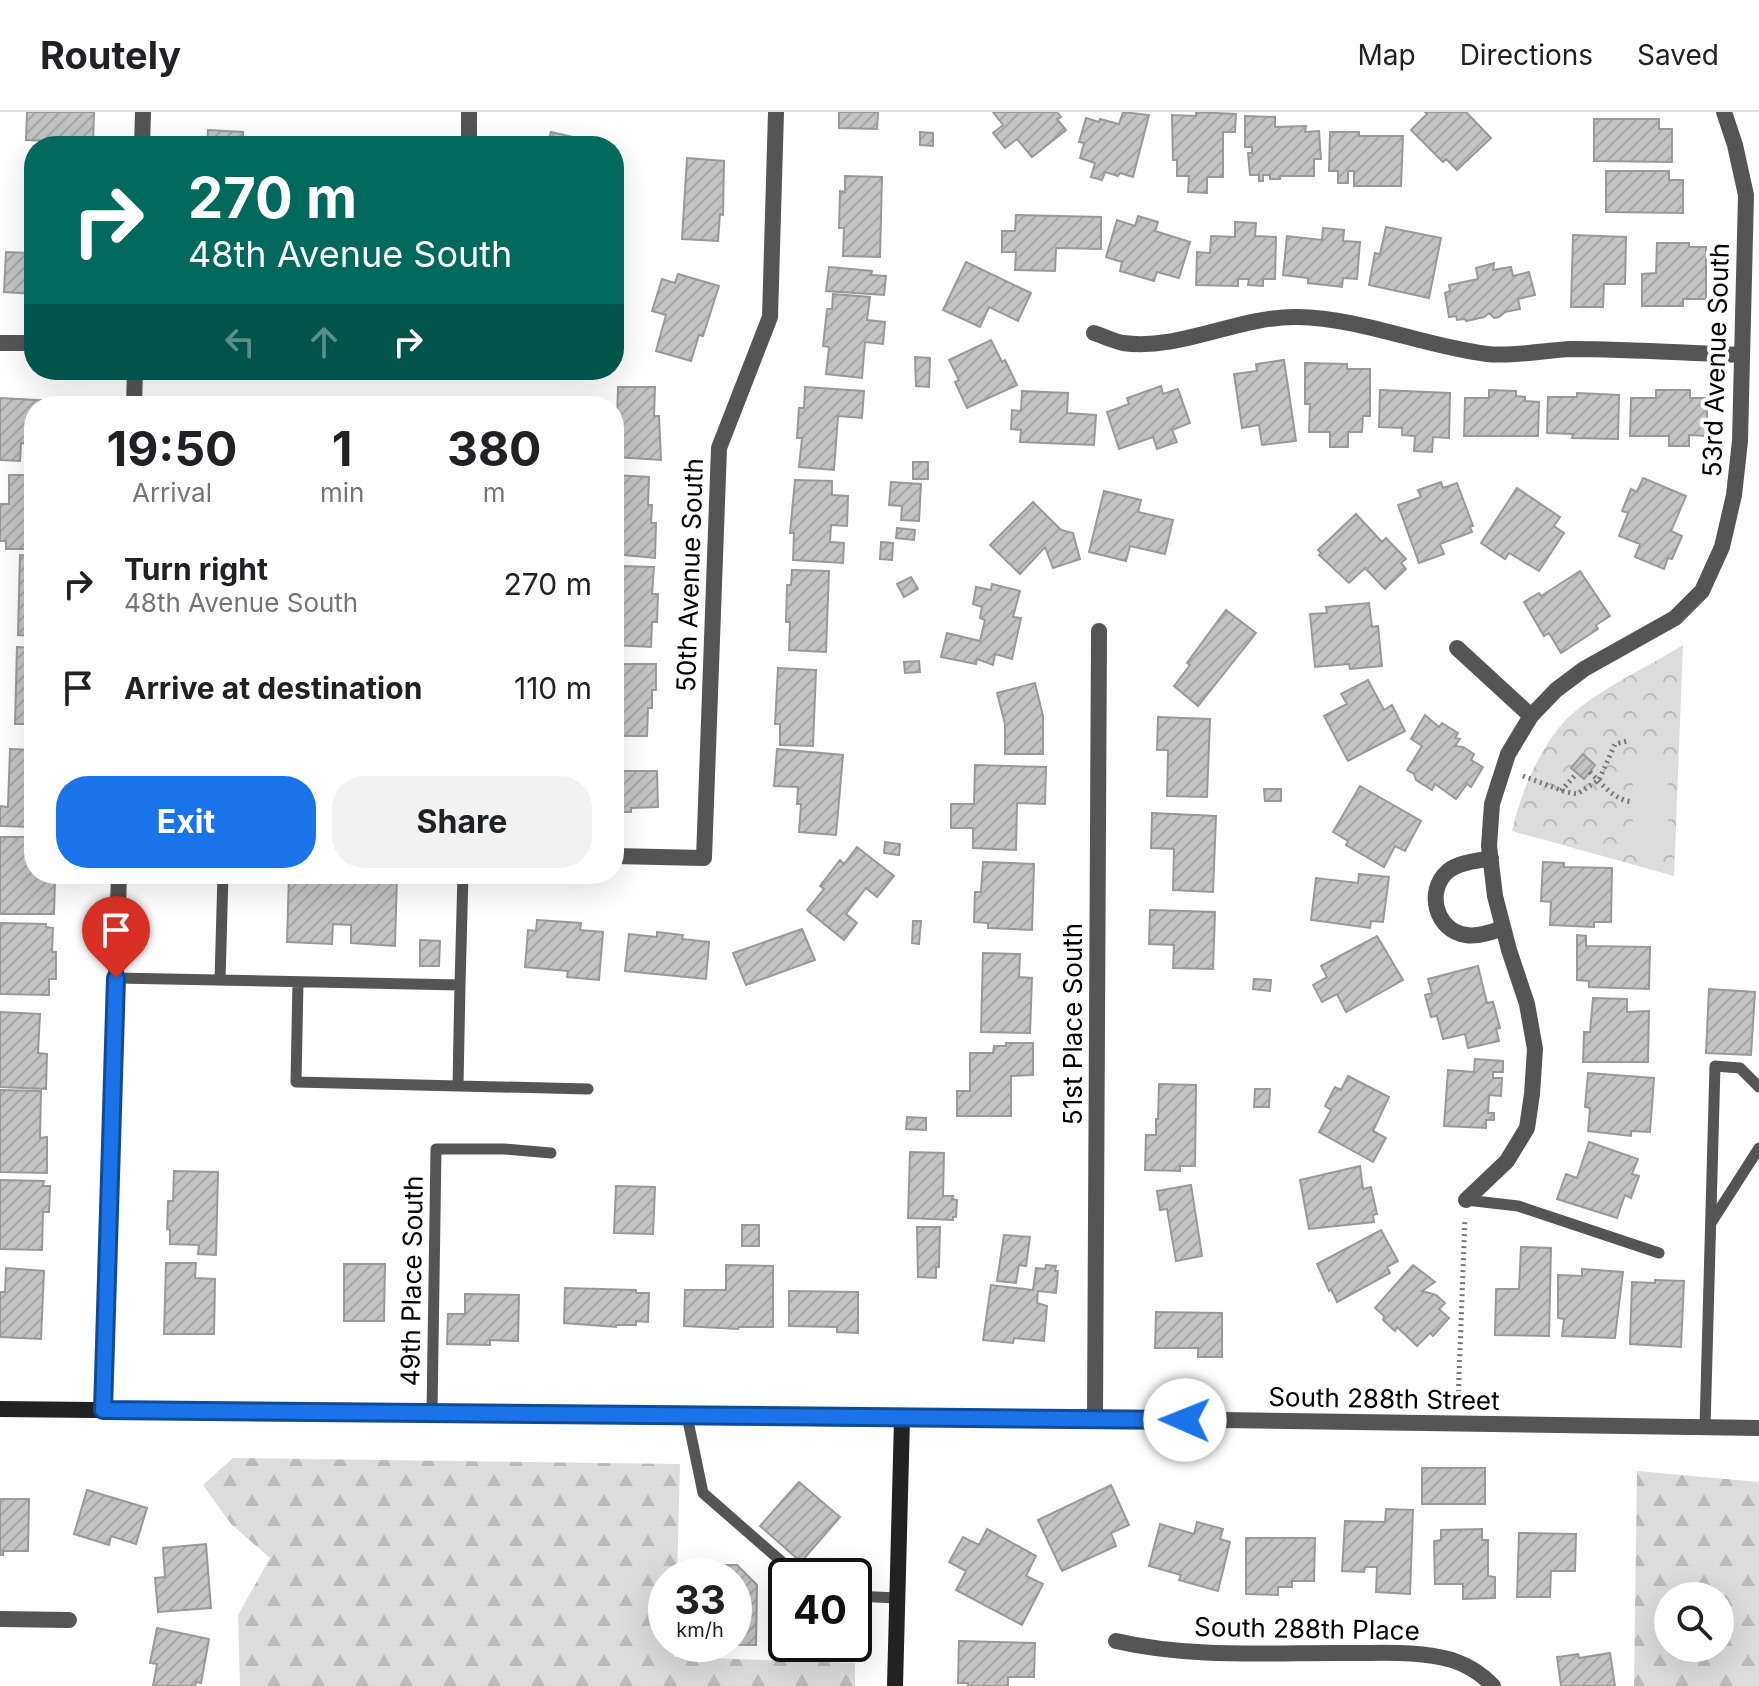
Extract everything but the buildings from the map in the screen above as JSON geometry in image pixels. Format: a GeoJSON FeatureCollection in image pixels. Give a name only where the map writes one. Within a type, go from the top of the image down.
{"type":"FeatureCollection","features":[{"type":"Feature","properties":{"kind":"main road","name":"South 288th Street"},"geometry":{"type":"LineString","coordinates":[[0,1409],[902,1419]]}},
{"type":"Feature","properties":{"kind":"main road"},"geometry":{"type":"LineString","coordinates":[[895,1686],[902,1419]]}},
{"type":"Feature","properties":{"kind":"street"},"geometry":{"type":"LineString","coordinates":[[142,136],[143,112]]}},
{"type":"Feature","properties":{"kind":"street"},"geometry":{"type":"LineString","coordinates":[[469,112],[469,136]]}},
{"type":"Feature","properties":{"kind":"street","name":"50th Avenue South"},"geometry":{"type":"LineString","coordinates":[[624,856],[704,858],[719,448],[770,317],[776,112]]}},
{"type":"Feature","properties":{"kind":"street","name":"53rd Avenue South"},"geometry":{"type":"LineString","coordinates":[[1466,1200],[1507,1161],[1527,1128],[1532,1094],[1535,1049],[1527,1004],[1495,896],[1491,858],[1492,804],[1508,754],[1531,716],[1556,690],[1574,676],[1675,618],[1702,591],[1722,547],[1734,495],[1740,441],[1746,195],[1724,112]]}},
{"type":"Feature","properties":{"kind":"street"},"geometry":{"type":"LineString","coordinates":[[1094,333],[1122,343],[1145,343],[1179,339],[1247,321],[1294,317],[1335,319],[1448,349],[1492,354],[1569,349],[1742,355]]}},
{"type":"Feature","properties":{"kind":"street"},"geometry":{"type":"LineString","coordinates":[[0,343],[24,343]]}},
{"type":"Feature","properties":{"kind":"street","name":"51st Place South"},"geometry":{"type":"LineString","coordinates":[[1095,1418],[1099,631]]}},
{"type":"Feature","properties":{"kind":"street"},"geometry":{"type":"LineString","coordinates":[[1457,648],[1531,716]]}},
{"type":"Feature","properties":{"kind":"street"},"geometry":{"type":"LineString","coordinates":[[1491,858],[1449,870],[1439,881],[1435,895],[1436,909],[1442,922],[1453,931],[1467,936],[1503,928]]}},
{"type":"Feature","properties":{"kind":"street"},"geometry":{"type":"LineString","coordinates":[[103,1410],[119,884]]}},
{"type":"Feature","properties":{"kind":"street","name":"South 288th Street"},"geometry":{"type":"LineString","coordinates":[[902,1419],[1095,1418],[1759,1428]]}},
{"type":"Feature","properties":{"kind":"street"},"geometry":{"type":"LineString","coordinates":[[0,1619],[69,1620]]}},
{"type":"Feature","properties":{"kind":"street","name":"South 288th Place"},"geometry":{"type":"LineString","coordinates":[[1116,1641],[1179,1651],[1419,1654],[1452,1660],[1491,1684]]}},
{"type":"Feature","properties":{"kind":"lane"},"geometry":{"type":"LineString","coordinates":[[220,980],[223,884]]}},
{"type":"Feature","properties":{"kind":"lane"},"geometry":{"type":"LineString","coordinates":[[458,1085],[463,884]]}},
{"type":"Feature","properties":{"kind":"lane"},"geometry":{"type":"LineString","coordinates":[[116,978],[460,985]]}},
{"type":"Feature","properties":{"kind":"lane"},"geometry":{"type":"LineString","coordinates":[[298,982],[296,1082],[588,1089]]}},
{"type":"Feature","properties":{"kind":"lane"},"geometry":{"type":"LineString","coordinates":[[1705,1428],[1715,1066],[1740,1068],[1759,1087]]}},
{"type":"Feature","properties":{"kind":"lane"},"geometry":{"type":"LineString","coordinates":[[1711,1223],[1759,1148]]}},
{"type":"Feature","properties":{"kind":"lane","name":"49th Place South"},"geometry":{"type":"LineString","coordinates":[[432,1413],[436,1149],[551,1153]]}},
{"type":"Feature","properties":{"kind":"lane"},"geometry":{"type":"LineString","coordinates":[[1466,1200],[1518,1206],[1659,1253]]}},
{"type":"Feature","properties":{"kind":"lane"},"geometry":{"type":"LineString","coordinates":[[687,1416],[703,1493],[777,1558]]}},
{"type":"Feature","properties":{"kind":"lane"},"geometry":{"type":"LineString","coordinates":[[872,1597],[897,1598]]}},
{"type":"Feature","properties":{"kind":"path"},"geometry":{"type":"LineString","coordinates":[[1503,768],[1561,791],[1577,794],[1599,780],[1615,744],[1627,741]]}},
{"type":"Feature","properties":{"kind":"path"},"geometry":{"type":"LineString","coordinates":[[1590,772],[1621,801],[1633,802]]}},
{"type":"Feature","properties":{"kind":"path"},"geometry":{"type":"LineString","coordinates":[[1561,791],[1577,773]]}},
{"type":"Feature","properties":{"kind":"path"},"geometry":{"type":"LineString","coordinates":[[1458,1425],[1466,1200]]}},
{"type":"Feature","properties":{"kind":"green space"},"geometry":{"type":"Polygon","coordinates":[[[1683,645],[1674,876],[1512,831],[1524,790],[1536,764],[1569,717],[1599,694],[1683,645]]]}},
{"type":"Feature","properties":{"kind":"green space"},"geometry":{"type":"Polygon","coordinates":[[[1633,765],[1668,765],[1668,847],[1633,847],[1633,765]]]}},
{"type":"Feature","properties":{"kind":"green space"},"geometry":{"type":"Polygon","coordinates":[[[233,1458],[680,1464],[677,1558],[648,1558],[648,1662],[752,1662],[752,1660],[855,1663],[855,1686],[240,1686],[238,1615],[270,1558],[231,1524],[203,1485],[233,1458]]]}},
{"type":"Feature","properties":{"kind":"green space"},"geometry":{"type":"Polygon","coordinates":[[[1637,1471],[1759,1482],[1759,1686],[1634,1686],[1637,1471]]]}},
{"type":"Feature","properties":{"kind":"route"},"geometry":{"type":"LineString","coordinates":[[116,978],[103,1410],[1185,1420]]}}]}
